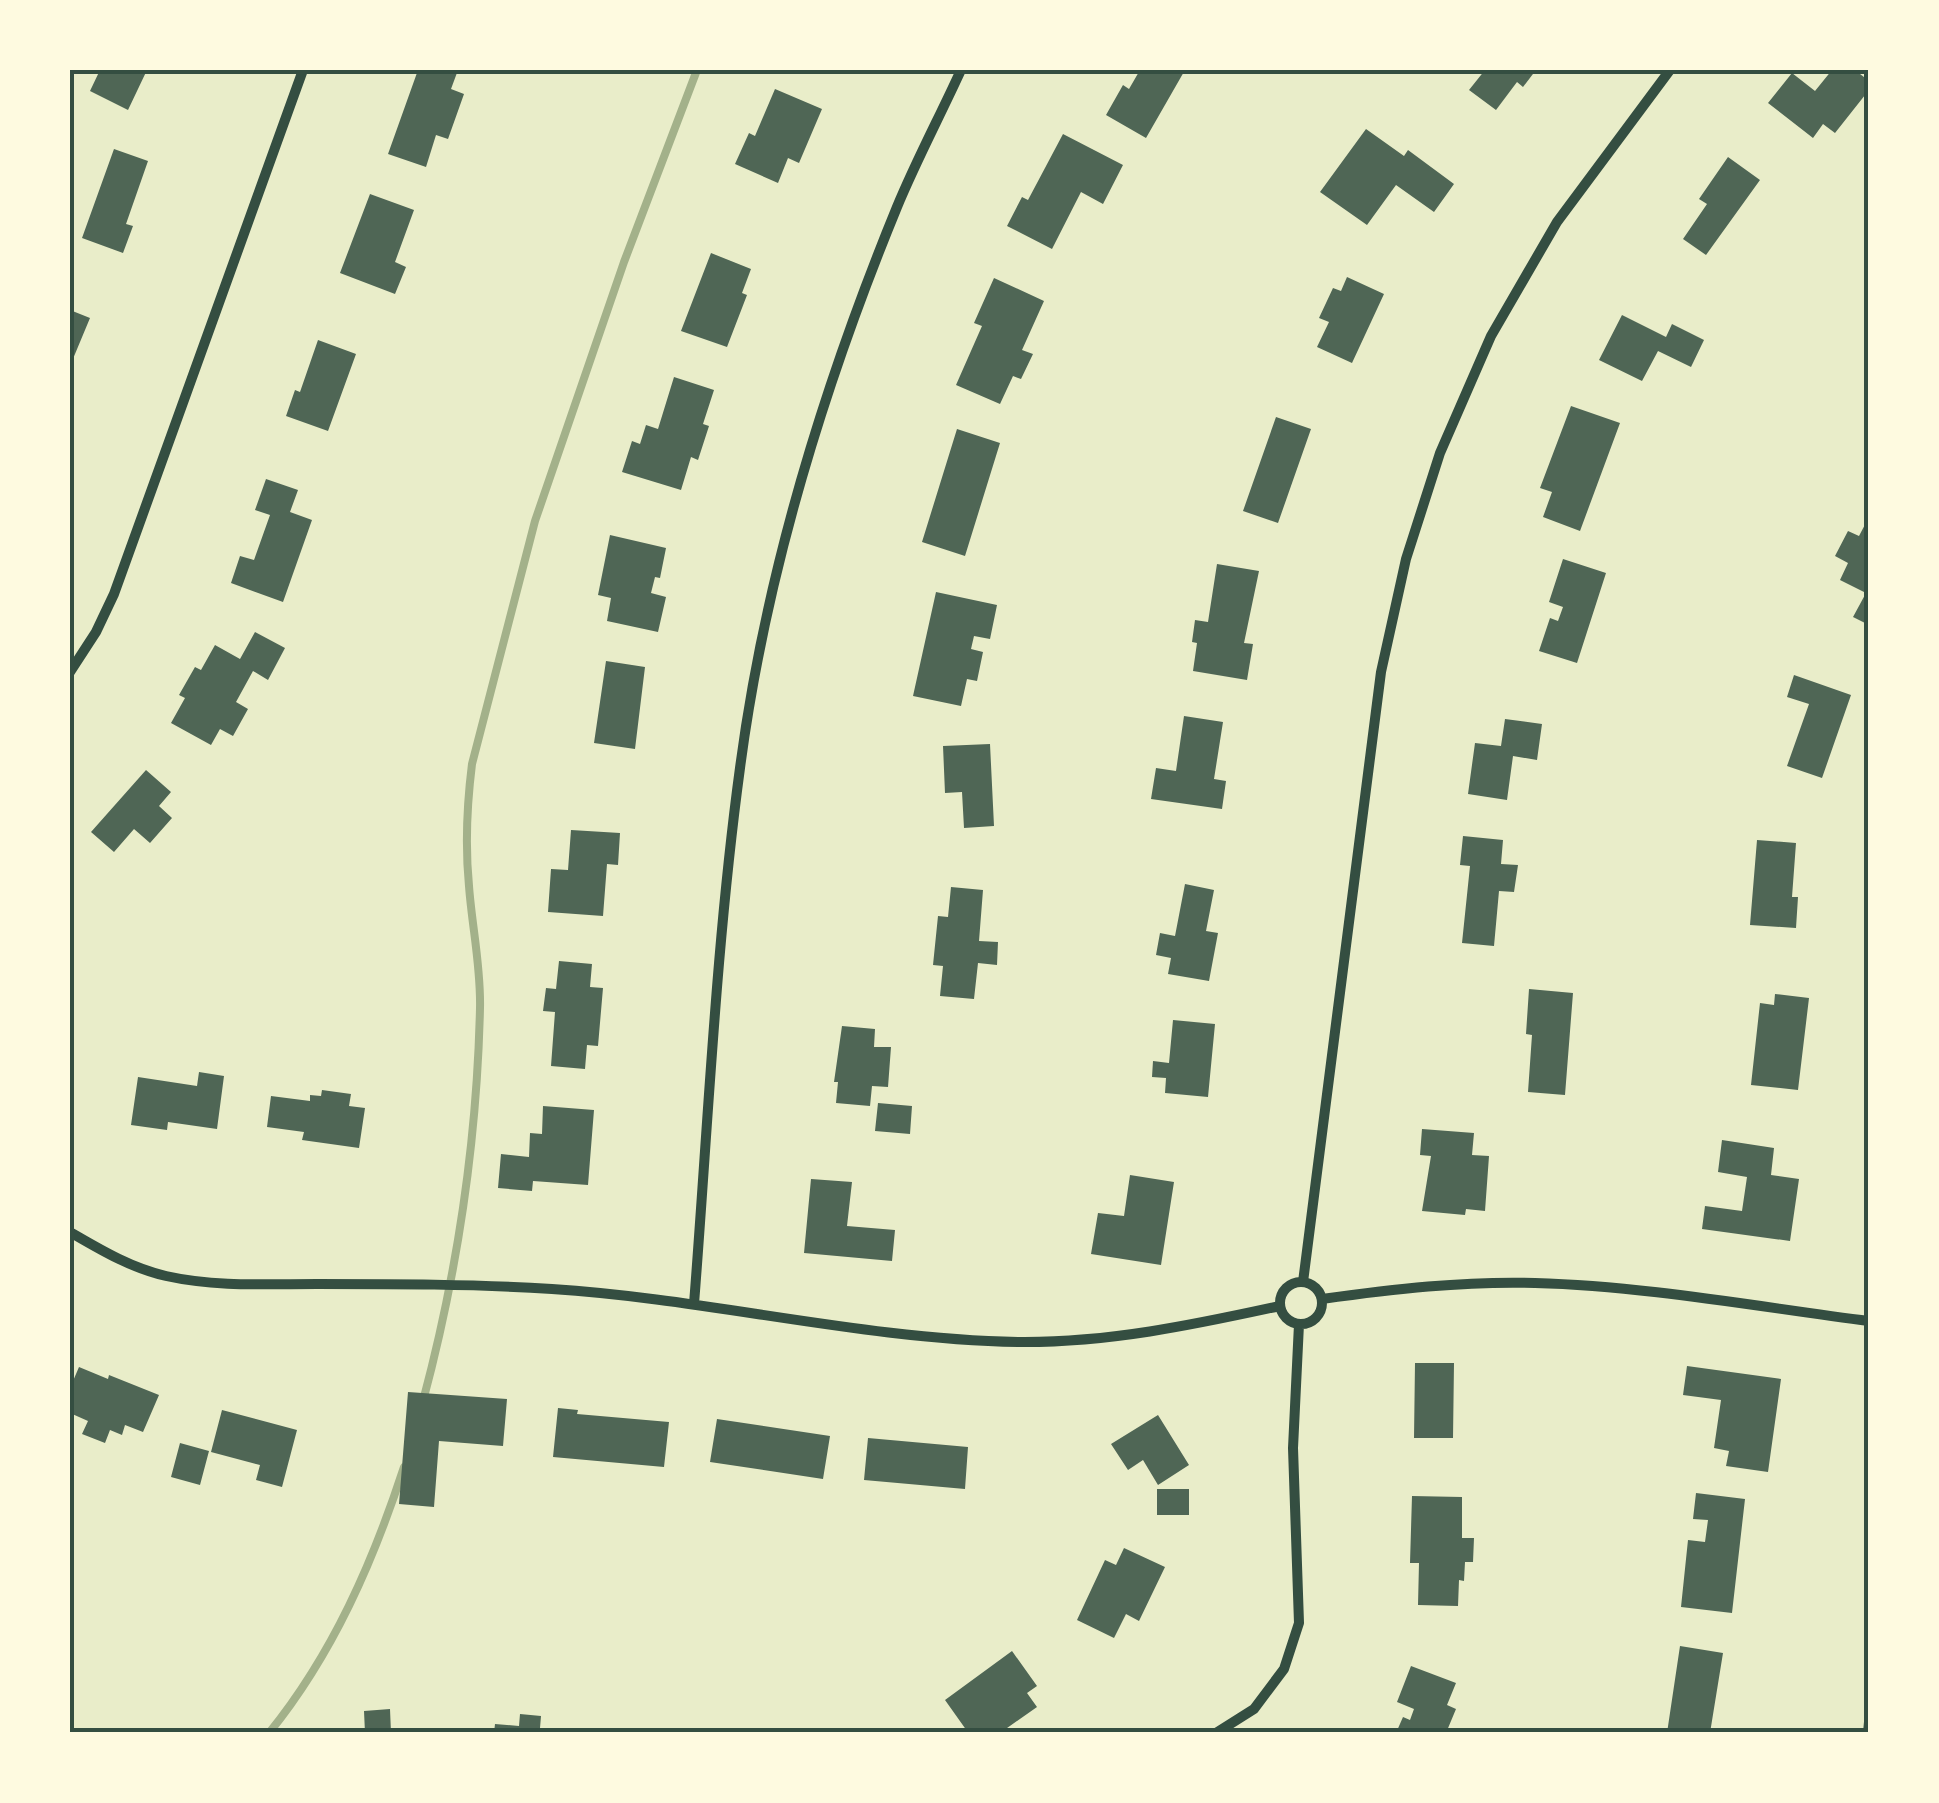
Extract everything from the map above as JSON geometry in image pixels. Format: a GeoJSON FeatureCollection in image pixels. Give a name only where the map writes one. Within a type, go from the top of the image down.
{"type":"FeatureCollection","features":[{"type":"Feature","properties":{"kind":"street"},"geometry":{"type":"LineString","coordinates":[[70,672],[114,594],[302,70]]}},
{"type":"Feature","properties":{"kind":"street"},"geometry":{"type":"LineString","coordinates":[[694,1304],[725,896],[740,766],[775,582],[826,396],[898,206],[962,70]]}},
{"type":"Feature","properties":{"kind":"street"},"geometry":{"type":"LineString","coordinates":[[1303,1282],[1382,672],[1406,559],[1440,453],[1491,336],[1557,222],[1670,70]]}},
{"type":"Feature","properties":{"kind":"street"},"geometry":{"type":"LineString","coordinates":[[70,1232],[119,1260],[164,1276],[210,1284],[477,1284],[616,1293],[898,1335],[1020,1342],[1093,1339],[1163,1331],[1280,1306]]}},
{"type":"Feature","properties":{"kind":"street"},"geometry":{"type":"LineString","coordinates":[[1303,1282],[1317,1288],[1322,1299],[1318,1316],[1299,1324],[1291,1322],[1280,1306],[1283,1292],[1303,1282]]}},
{"type":"Feature","properties":{"kind":"street"},"geometry":{"type":"LineString","coordinates":[[1322,1299],[1419,1285],[1535,1283],[1609,1288],[1869,1321]]}},
{"type":"Feature","properties":{"kind":"street"},"geometry":{"type":"LineString","coordinates":[[1216,1733],[1254,1709],[1284,1669],[1298,1624],[1294,1448],[1299,1324]]}},
{"type":"Feature","properties":{"kind":"street"},"geometry":{"type":"LineString","coordinates":[[1868,1733],[1869,1722]]}},
{"type":"Feature","properties":{"kind":"building"},"geometry":{"type":"Polygon","coordinates":[[[100,70],[147,70],[128,110],[90,91],[100,70]]]}},
{"type":"Feature","properties":{"kind":"building"},"geometry":{"type":"Polygon","coordinates":[[[418,70],[458,70],[451,89],[464,94],[448,139],[436,135],[426,167],[388,154],[418,70]]]}},
{"type":"Feature","properties":{"kind":"building"},"geometry":{"type":"Polygon","coordinates":[[[1140,70],[1185,70],[1146,138],[1106,115],[1123,85],[1129,89],[1140,70]]]}},
{"type":"Feature","properties":{"kind":"building"},"geometry":{"type":"Polygon","coordinates":[[[1485,70],[1536,70],[1523,87],[1517,82],[1496,110],[1469,90],[1485,70]]]}},
{"type":"Feature","properties":{"kind":"building"},"geometry":{"type":"Polygon","coordinates":[[[1832,70],[1855,70],[1869,81],[1869,90],[1835,133],[1823,124],[1813,138],[1768,103],[1792,73],[1815,91],[1832,70]]]}},
{"type":"Feature","properties":{"kind":"building"},"geometry":{"type":"Polygon","coordinates":[[[775,89],[822,109],[799,163],[788,158],[778,183],[735,164],[749,133],[755,136],[775,89]]]}},
{"type":"Feature","properties":{"kind":"building"},"geometry":{"type":"Polygon","coordinates":[[[1366,129],[1404,156],[1408,150],[1454,184],[1434,212],[1396,185],[1367,225],[1320,192],[1366,129]]]}},
{"type":"Feature","properties":{"kind":"building"},"geometry":{"type":"Polygon","coordinates":[[[1063,134],[1123,165],[1103,204],[1081,192],[1052,249],[1007,226],[1022,197],[1028,200],[1063,134]]]}},
{"type":"Feature","properties":{"kind":"building"},"geometry":{"type":"Polygon","coordinates":[[[114,149],[148,161],[126,224],[133,226],[123,253],[82,238],[114,149]]]}},
{"type":"Feature","properties":{"kind":"building"},"geometry":{"type":"Polygon","coordinates":[[[1728,157],[1760,180],[1706,255],[1683,239],[1707,204],[1699,199],[1728,157]]]}},
{"type":"Feature","properties":{"kind":"building"},"geometry":{"type":"Polygon","coordinates":[[[370,194],[414,210],[395,262],[406,267],[395,294],[340,273],[370,194]]]}},
{"type":"Feature","properties":{"kind":"building"},"geometry":{"type":"Polygon","coordinates":[[[711,253],[751,269],[742,293],[747,295],[727,347],[681,331],[711,253]]]}},
{"type":"Feature","properties":{"kind":"building"},"geometry":{"type":"Polygon","coordinates":[[[1347,277],[1384,294],[1352,363],[1317,347],[1329,322],[1319,318],[1333,288],[1341,291],[1347,277]]]}},
{"type":"Feature","properties":{"kind":"building"},"geometry":{"type":"Polygon","coordinates":[[[994,278],[1044,301],[1022,350],[1033,354],[1021,379],[1013,376],[1000,404],[956,385],[982,326],[974,323],[994,278]]]}},
{"type":"Feature","properties":{"kind":"building"},"geometry":{"type":"Polygon","coordinates":[[[70,310],[90,318],[70,366],[70,310]]]}},
{"type":"Feature","properties":{"kind":"building"},"geometry":{"type":"Polygon","coordinates":[[[1622,315],[1666,337],[1672,324],[1704,340],[1691,367],[1658,351],[1642,381],[1599,360],[1622,315]]]}},
{"type":"Feature","properties":{"kind":"building"},"geometry":{"type":"Polygon","coordinates":[[[318,340],[356,354],[328,431],[286,416],[295,390],[300,392],[318,340]]]}},
{"type":"Feature","properties":{"kind":"building"},"geometry":{"type":"Polygon","coordinates":[[[674,377],[714,390],[703,424],[709,426],[698,460],[691,457],[681,490],[622,472],[632,441],[640,444],[646,425],[658,429],[674,377]]]}},
{"type":"Feature","properties":{"kind":"building"},"geometry":{"type":"Polygon","coordinates":[[[1571,406],[1620,423],[1580,531],[1543,517],[1552,492],[1540,488],[1571,406]]]}},
{"type":"Feature","properties":{"kind":"building"},"geometry":{"type":"Polygon","coordinates":[[[1276,417],[1311,429],[1278,523],[1243,511],[1276,417]]]}},
{"type":"Feature","properties":{"kind":"building"},"geometry":{"type":"Polygon","coordinates":[[[957,429],[1000,443],[965,556],[922,542],[957,429]]]}},
{"type":"Feature","properties":{"kind":"building"},"geometry":{"type":"Polygon","coordinates":[[[266,479],[298,490],[290,512],[312,520],[283,602],[231,583],[240,556],[254,560],[270,515],[255,510],[266,479]]]}},
{"type":"Feature","properties":{"kind":"building"},"geometry":{"type":"Polygon","coordinates":[[[1869,517],[1869,625],[1853,617],[1866,593],[1840,580],[1848,563],[1835,556],[1848,531],[1859,536],[1869,517]]]}},
{"type":"Feature","properties":{"kind":"building"},"geometry":{"type":"Polygon","coordinates":[[[610,535],[666,548],[660,578],[655,577],[651,593],[666,597],[658,632],[607,621],[611,598],[598,595],[610,535]]]}},
{"type":"Feature","properties":{"kind":"building"},"geometry":{"type":"Polygon","coordinates":[[[1563,559],[1606,573],[1577,663],[1539,651],[1550,618],[1558,621],[1563,607],[1549,602],[1563,559]]]}},
{"type":"Feature","properties":{"kind":"building"},"geometry":{"type":"Polygon","coordinates":[[[1217,564],[1259,571],[1244,643],[1253,644],[1247,680],[1193,671],[1195,620],[1208,622],[1217,564]]]}},
{"type":"Feature","properties":{"kind":"building"},"geometry":{"type":"Polygon","coordinates":[[[936,592],[997,605],[990,639],[974,636],[971,649],[983,652],[977,681],[967,679],[961,706],[913,696],[936,592]]]}},
{"type":"Feature","properties":{"kind":"building"},"geometry":{"type":"Polygon","coordinates":[[[255,632],[285,648],[268,680],[253,671],[236,702],[248,709],[233,736],[220,729],[211,745],[171,723],[185,698],[179,695],[195,667],[201,670],[215,645],[240,659],[255,632]]]}},
{"type":"Feature","properties":{"kind":"building"},"geometry":{"type":"Polygon","coordinates":[[[606,661],[645,667],[635,749],[594,743],[606,661]]]}},
{"type":"Feature","properties":{"kind":"building"},"geometry":{"type":"Polygon","coordinates":[[[1794,675],[1851,695],[1822,778],[1787,766],[1809,704],[1787,697],[1794,675]]]}},
{"type":"Feature","properties":{"kind":"building"},"geometry":{"type":"Polygon","coordinates":[[[1184,716],[1223,722],[1214,779],[1226,781],[1222,809],[1151,799],[1156,768],[1176,771],[1184,716]]]}},
{"type":"Feature","properties":{"kind":"building"},"geometry":{"type":"Polygon","coordinates":[[[1505,719],[1542,724],[1537,760],[1513,756],[1507,800],[1468,794],[1475,743],[1501,746],[1505,719]]]}},
{"type":"Feature","properties":{"kind":"building"},"geometry":{"type":"Polygon","coordinates":[[[990,744],[994,826],[964,828],[962,792],[945,793],[943,746],[990,744]]]}},
{"type":"Feature","properties":{"kind":"building"},"geometry":{"type":"Polygon","coordinates":[[[146,770],[171,792],[159,806],[172,818],[150,843],[134,829],[114,852],[91,832],[146,770]]]}},
{"type":"Feature","properties":{"kind":"building"},"geometry":{"type":"Polygon","coordinates":[[[571,830],[620,833],[618,865],[607,864],[603,916],[548,912],[551,869],[568,870],[571,830]]]}},
{"type":"Feature","properties":{"kind":"building"},"geometry":{"type":"Polygon","coordinates":[[[1463,836],[1503,840],[1501,864],[1518,865],[1514,892],[1499,891],[1494,946],[1462,943],[1470,866],[1460,865],[1463,836]]]}},
{"type":"Feature","properties":{"kind":"building"},"geometry":{"type":"Polygon","coordinates":[[[1757,840],[1796,843],[1792,897],[1798,897],[1796,928],[1750,925],[1757,840]]]}},
{"type":"Feature","properties":{"kind":"building"},"geometry":{"type":"Polygon","coordinates":[[[1185,884],[1214,890],[1206,931],[1218,933],[1209,981],[1168,974],[1171,958],[1156,955],[1160,933],[1175,936],[1185,884]]]}},
{"type":"Feature","properties":{"kind":"building"},"geometry":{"type":"Polygon","coordinates":[[[951,887],[983,890],[979,941],[998,942],[997,965],[978,963],[974,999],[940,996],[943,966],[933,965],[938,916],[948,917],[951,887]]]}},
{"type":"Feature","properties":{"kind":"building"},"geometry":{"type":"Polygon","coordinates":[[[559,961],[592,964],[590,987],[603,988],[598,1046],[587,1045],[585,1069],[551,1066],[555,1012],[543,1011],[546,988],[556,989],[559,961]]]}},
{"type":"Feature","properties":{"kind":"building"},"geometry":{"type":"Polygon","coordinates":[[[1529,989],[1573,993],[1565,1095],[1528,1092],[1532,1035],[1526,1034],[1529,989]]]}},
{"type":"Feature","properties":{"kind":"building"},"geometry":{"type":"Polygon","coordinates":[[[1775,994],[1809,998],[1798,1090],[1751,1085],[1760,1003],[1774,1005],[1775,994]]]}},
{"type":"Feature","properties":{"kind":"building"},"geometry":{"type":"Polygon","coordinates":[[[1173,1020],[1215,1024],[1208,1097],[1165,1093],[1166,1078],[1152,1077],[1153,1061],[1169,1063],[1173,1020]]]}},
{"type":"Feature","properties":{"kind":"building"},"geometry":{"type":"Polygon","coordinates":[[[842,1026],[875,1029],[874,1047],[891,1047],[888,1087],[872,1086],[870,1106],[836,1103],[838,1082],[834,1082],[842,1026]]]}},
{"type":"Feature","properties":{"kind":"building"},"geometry":{"type":"Polygon","coordinates":[[[199,1072],[224,1076],[217,1129],[168,1122],[167,1130],[131,1125],[138,1077],[197,1086],[199,1072]]]}},
{"type":"Feature","properties":{"kind":"building"},"geometry":{"type":"Polygon","coordinates":[[[322,1090],[351,1094],[349,1106],[365,1108],[359,1148],[302,1140],[304,1132],[267,1127],[271,1096],[310,1101],[310,1095],[321,1096],[322,1090]]]}},
{"type":"Feature","properties":{"kind":"building"},"geometry":{"type":"Polygon","coordinates":[[[878,1103],[912,1106],[910,1134],[875,1131],[878,1103]]]}},
{"type":"Feature","properties":{"kind":"building"},"geometry":{"type":"Polygon","coordinates":[[[543,1106],[594,1110],[588,1185],[533,1181],[532,1191],[498,1188],[501,1154],[529,1157],[530,1133],[542,1134],[543,1106]]]}},
{"type":"Feature","properties":{"kind":"building"},"geometry":{"type":"Polygon","coordinates":[[[1422,1129],[1474,1133],[1472,1155],[1489,1156],[1485,1211],[1466,1209],[1465,1215],[1422,1211],[1431,1156],[1420,1155],[1422,1129]]]}},
{"type":"Feature","properties":{"kind":"building"},"geometry":{"type":"Polygon","coordinates":[[[1722,1140],[1774,1148],[1771,1175],[1799,1179],[1790,1241],[1702,1229],[1705,1206],[1742,1211],[1747,1177],[1718,1172],[1722,1140]]]}},
{"type":"Feature","properties":{"kind":"building"},"geometry":{"type":"Polygon","coordinates":[[[1130,1175],[1174,1182],[1161,1265],[1091,1254],[1098,1213],[1124,1216],[1130,1175]]]}},
{"type":"Feature","properties":{"kind":"building"},"geometry":{"type":"Polygon","coordinates":[[[811,1179],[852,1182],[847,1226],[895,1230],[892,1261],[804,1253],[811,1179]]]}},
{"type":"Feature","properties":{"kind":"building"},"geometry":{"type":"Polygon","coordinates":[[[1415,1363],[1454,1363],[1453,1438],[1414,1438],[1415,1363]]]}},
{"type":"Feature","properties":{"kind":"building"},"geometry":{"type":"Polygon","coordinates":[[[1687,1366],[1781,1379],[1768,1472],[1726,1466],[1729,1451],[1714,1448],[1721,1400],[1683,1395],[1687,1366]]]}},
{"type":"Feature","properties":{"kind":"building"},"geometry":{"type":"Polygon","coordinates":[[[79,1367],[159,1395],[143,1432],[125,1425],[122,1435],[110,1430],[105,1443],[82,1434],[88,1421],[70,1413],[70,1388],[79,1367]]]}},
{"type":"Feature","properties":{"kind":"building"},"geometry":{"type":"Polygon","coordinates":[[[408,1392],[507,1399],[503,1446],[439,1441],[434,1507],[399,1504],[408,1392]]]}},
{"type":"Feature","properties":{"kind":"building"},"geometry":{"type":"Polygon","coordinates":[[[558,1408],[578,1410],[577,1414],[669,1422],[664,1467],[553,1457],[558,1408]]]}},
{"type":"Feature","properties":{"kind":"building"},"geometry":{"type":"Polygon","coordinates":[[[222,1410],[297,1430],[282,1487],[256,1480],[260,1465],[211,1452],[222,1410]]]}},
{"type":"Feature","properties":{"kind":"building"},"geometry":{"type":"Polygon","coordinates":[[[1158,1415],[1189,1465],[1158,1485],[1143,1460],[1128,1470],[1111,1444],[1158,1415]]]}},
{"type":"Feature","properties":{"kind":"building"},"geometry":{"type":"Polygon","coordinates":[[[717,1419],[830,1436],[823,1479],[710,1462],[717,1419]]]}},
{"type":"Feature","properties":{"kind":"building"},"geometry":{"type":"Polygon","coordinates":[[[868,1438],[968,1447],[965,1489],[864,1480],[868,1438]]]}},
{"type":"Feature","properties":{"kind":"building"},"geometry":{"type":"Polygon","coordinates":[[[180,1443],[209,1451],[200,1485],[171,1477],[180,1443]]]}},
{"type":"Feature","properties":{"kind":"building"},"geometry":{"type":"Polygon","coordinates":[[[1157,1489],[1189,1489],[1189,1515],[1157,1515],[1157,1489]]]}},
{"type":"Feature","properties":{"kind":"building"},"geometry":{"type":"Polygon","coordinates":[[[1696,1493],[1745,1499],[1732,1613],[1681,1607],[1688,1540],[1705,1542],[1708,1520],[1693,1519],[1696,1493]]]}},
{"type":"Feature","properties":{"kind":"building"},"geometry":{"type":"Polygon","coordinates":[[[1412,1496],[1462,1497],[1462,1538],[1474,1538],[1473,1562],[1465,1562],[1464,1581],[1459,1580],[1458,1606],[1418,1605],[1419,1563],[1410,1563],[1412,1496]]]}},
{"type":"Feature","properties":{"kind":"building"},"geometry":{"type":"Polygon","coordinates":[[[1124,1548],[1165,1567],[1139,1621],[1126,1614],[1114,1638],[1077,1620],[1105,1560],[1116,1565],[1124,1548]]]}},
{"type":"Feature","properties":{"kind":"building"},"geometry":{"type":"Polygon","coordinates":[[[1680,1646],[1723,1653],[1710,1733],[1667,1733],[1680,1646]]]}},
{"type":"Feature","properties":{"kind":"building"},"geometry":{"type":"Polygon","coordinates":[[[1012,1651],[1037,1686],[1027,1693],[1037,1707],[1000,1733],[964,1733],[967,1731],[945,1700],[1012,1651]]]}},
{"type":"Feature","properties":{"kind":"building"},"geometry":{"type":"Polygon","coordinates":[[[1411,1666],[1456,1683],[1447,1705],[1456,1709],[1446,1733],[1396,1733],[1403,1717],[1410,1720],[1414,1709],[1397,1702],[1411,1666]]]}},
{"type":"Feature","properties":{"kind":"building"},"geometry":{"type":"Polygon","coordinates":[[[390,1709],[391,1733],[365,1733],[364,1711],[390,1709]]]}},
{"type":"Feature","properties":{"kind":"building"},"geometry":{"type":"Polygon","coordinates":[[[520,1714],[541,1716],[540,1728],[571,1733],[494,1733],[495,1724],[519,1726],[520,1714]]]}},
{"type":"Feature","properties":{"kind":"waterway"},"geometry":{"type":"LineString","coordinates":[[423,1401],[455,1255],[475,1106],[480,992],[467,855],[472,764],[535,521],[624,262],[697,70]]}},
{"type":"Feature","properties":{"kind":"waterway"},"geometry":{"type":"LineString","coordinates":[[269,1733],[313,1671],[349,1606],[404,1467]]}}]}
